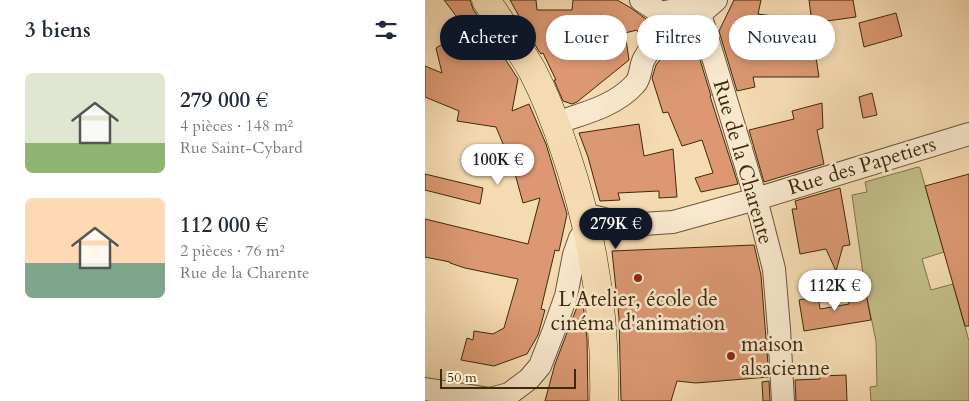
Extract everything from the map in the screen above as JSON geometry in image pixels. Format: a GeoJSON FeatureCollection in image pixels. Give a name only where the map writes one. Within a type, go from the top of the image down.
{"type":"FeatureCollection","features":[{"type":"Feature","properties":{"kind":"main road"},"geometry":{"type":"LineString","coordinates":[[486,0],[531,70],[556,123],[580,197],[596,277],[605,368],[604,401]]}},
{"type":"Feature","properties":{"kind":"street"},"geometry":{"type":"LineString","coordinates":[[649,5],[689,7],[706,13]]}},
{"type":"Feature","properties":{"kind":"street","name":"Rue de la Charente"},"geometry":{"type":"LineString","coordinates":[[706,13],[774,269],[783,401]]}},
{"type":"Feature","properties":{"kind":"street"},"geometry":{"type":"LineString","coordinates":[[556,123],[604,106],[622,96],[637,82],[644,60]]}},
{"type":"Feature","properties":{"kind":"street","name":"Rue des Papetiers"},"geometry":{"type":"LineString","coordinates":[[587,228],[673,222],[756,199],[969,134]]}},
{"type":"Feature","properties":{"kind":"street"},"geometry":{"type":"LineString","coordinates":[[425,389],[490,399],[509,394],[520,387],[540,366],[566,296],[574,255],[580,238],[587,228]]}},
{"type":"Feature","properties":{"kind":"street"},"geometry":{"type":"LineString","coordinates":[[566,296],[577,284],[596,277]]}},
{"type":"Feature","properties":{"kind":"shaded area"},"geometry":{"type":"Polygon","coordinates":[[[920,168],[944,252],[922,259],[931,290],[953,284],[969,341],[969,401],[871,401],[870,387],[877,386],[876,341],[865,288],[852,195],[867,192],[865,182],[920,168]]]}},
{"type":"Feature","properties":{"kind":"building"},"geometry":{"type":"Polygon","coordinates":[[[444,0],[470,0],[477,15],[455,15],[444,0]]]}},
{"type":"Feature","properties":{"kind":"building"},"geometry":{"type":"Polygon","coordinates":[[[510,0],[536,0],[537,10],[572,10],[573,0],[617,0],[640,15],[637,15],[637,30],[627,32],[627,15],[546,15],[546,59],[536,46],[536,15],[518,15],[510,0]]]}},
{"type":"Feature","properties":{"kind":"building"},"geometry":{"type":"Polygon","coordinates":[[[734,0],[761,0],[758,14],[765,15],[729,15],[729,60],[816,60],[819,77],[753,77],[755,87],[737,91],[719,31],[734,0]]]}},
{"type":"Feature","properties":{"kind":"building"},"geometry":{"type":"Polygon","coordinates":[[[809,0],[853,0],[856,17],[835,20],[835,15],[811,15],[809,0]]]}},
{"type":"Feature","properties":{"kind":"building"},"geometry":{"type":"Polygon","coordinates":[[[896,13],[902,36],[864,47],[859,23],[896,13]]]}},
{"type":"Feature","properties":{"kind":"building"},"geometry":{"type":"Polygon","coordinates":[[[440,45],[440,60],[506,60],[518,79],[512,111],[529,104],[546,144],[567,214],[559,251],[555,250],[541,309],[545,310],[538,335],[527,354],[494,366],[461,360],[467,338],[473,340],[474,331],[493,334],[504,328],[518,279],[425,257],[425,219],[528,244],[540,198],[523,203],[514,170],[496,127],[457,121],[459,111],[425,97],[425,66],[442,73],[436,48],[440,45]]]}},
{"type":"Feature","properties":{"kind":"building"},"geometry":{"type":"Polygon","coordinates":[[[627,46],[629,60],[577,102],[572,104],[563,101],[554,80],[556,80],[546,60],[627,60],[627,46]]]}},
{"type":"Feature","properties":{"kind":"building"},"geometry":{"type":"Polygon","coordinates":[[[660,60],[700,60],[738,184],[701,192],[695,178],[713,173],[702,140],[682,146],[668,112],[663,113],[652,78],[656,65],[660,60]]]}},
{"type":"Feature","properties":{"kind":"building"},"geometry":{"type":"Polygon","coordinates":[[[872,93],[877,115],[863,118],[859,97],[872,93]]]}},
{"type":"Feature","properties":{"kind":"building"},"geometry":{"type":"Polygon","coordinates":[[[822,103],[823,128],[817,130],[824,164],[764,182],[749,130],[794,119],[792,111],[822,103]]]}},
{"type":"Feature","properties":{"kind":"building"},"geometry":{"type":"Polygon","coordinates":[[[639,124],[644,156],[673,149],[677,197],[659,198],[659,191],[618,193],[620,200],[600,201],[588,157],[579,133],[639,124]]]}},
{"type":"Feature","properties":{"kind":"building"},"geometry":{"type":"Polygon","coordinates":[[[425,174],[483,188],[480,204],[425,190],[425,174]]]}},
{"type":"Feature","properties":{"kind":"building"},"geometry":{"type":"Polygon","coordinates":[[[969,174],[969,326],[965,326],[925,186],[969,174]]]}},
{"type":"Feature","properties":{"kind":"building"},"geometry":{"type":"Polygon","coordinates":[[[840,188],[850,245],[843,246],[836,271],[826,249],[800,254],[792,209],[797,209],[795,201],[840,188]]]}},
{"type":"Feature","properties":{"kind":"building"},"geometry":{"type":"Polygon","coordinates":[[[754,245],[761,275],[769,377],[696,383],[677,381],[671,401],[621,401],[619,318],[612,251],[754,245]]]}},
{"type":"Feature","properties":{"kind":"building"},"geometry":{"type":"Polygon","coordinates":[[[865,288],[871,320],[804,331],[799,300],[818,296],[820,309],[849,304],[846,291],[865,288]]]}},
{"type":"Feature","properties":{"kind":"building"},"geometry":{"type":"Polygon","coordinates":[[[582,294],[587,339],[588,401],[545,401],[555,364],[582,294]]]}},
{"type":"Feature","properties":{"kind":"building"},"geometry":{"type":"Polygon","coordinates":[[[846,375],[847,401],[796,401],[795,380],[820,379],[820,376],[846,375]]]}},
{"type":"Feature","properties":{"kind":"building"},"geometry":{"type":"Polygon","coordinates":[[[769,381],[770,401],[763,401],[762,382],[769,381]]]}},
{"type":"Feature","properties":{"kind":"place","name":"L'Atelier, école de cinéma d'animation"},"geometry":{"type":"Point","coordinates":[638,278]}},
{"type":"Feature","properties":{"kind":"place","name":"maison alsacienne"},"geometry":{"type":"Point","coordinates":[731,356]}}]}
